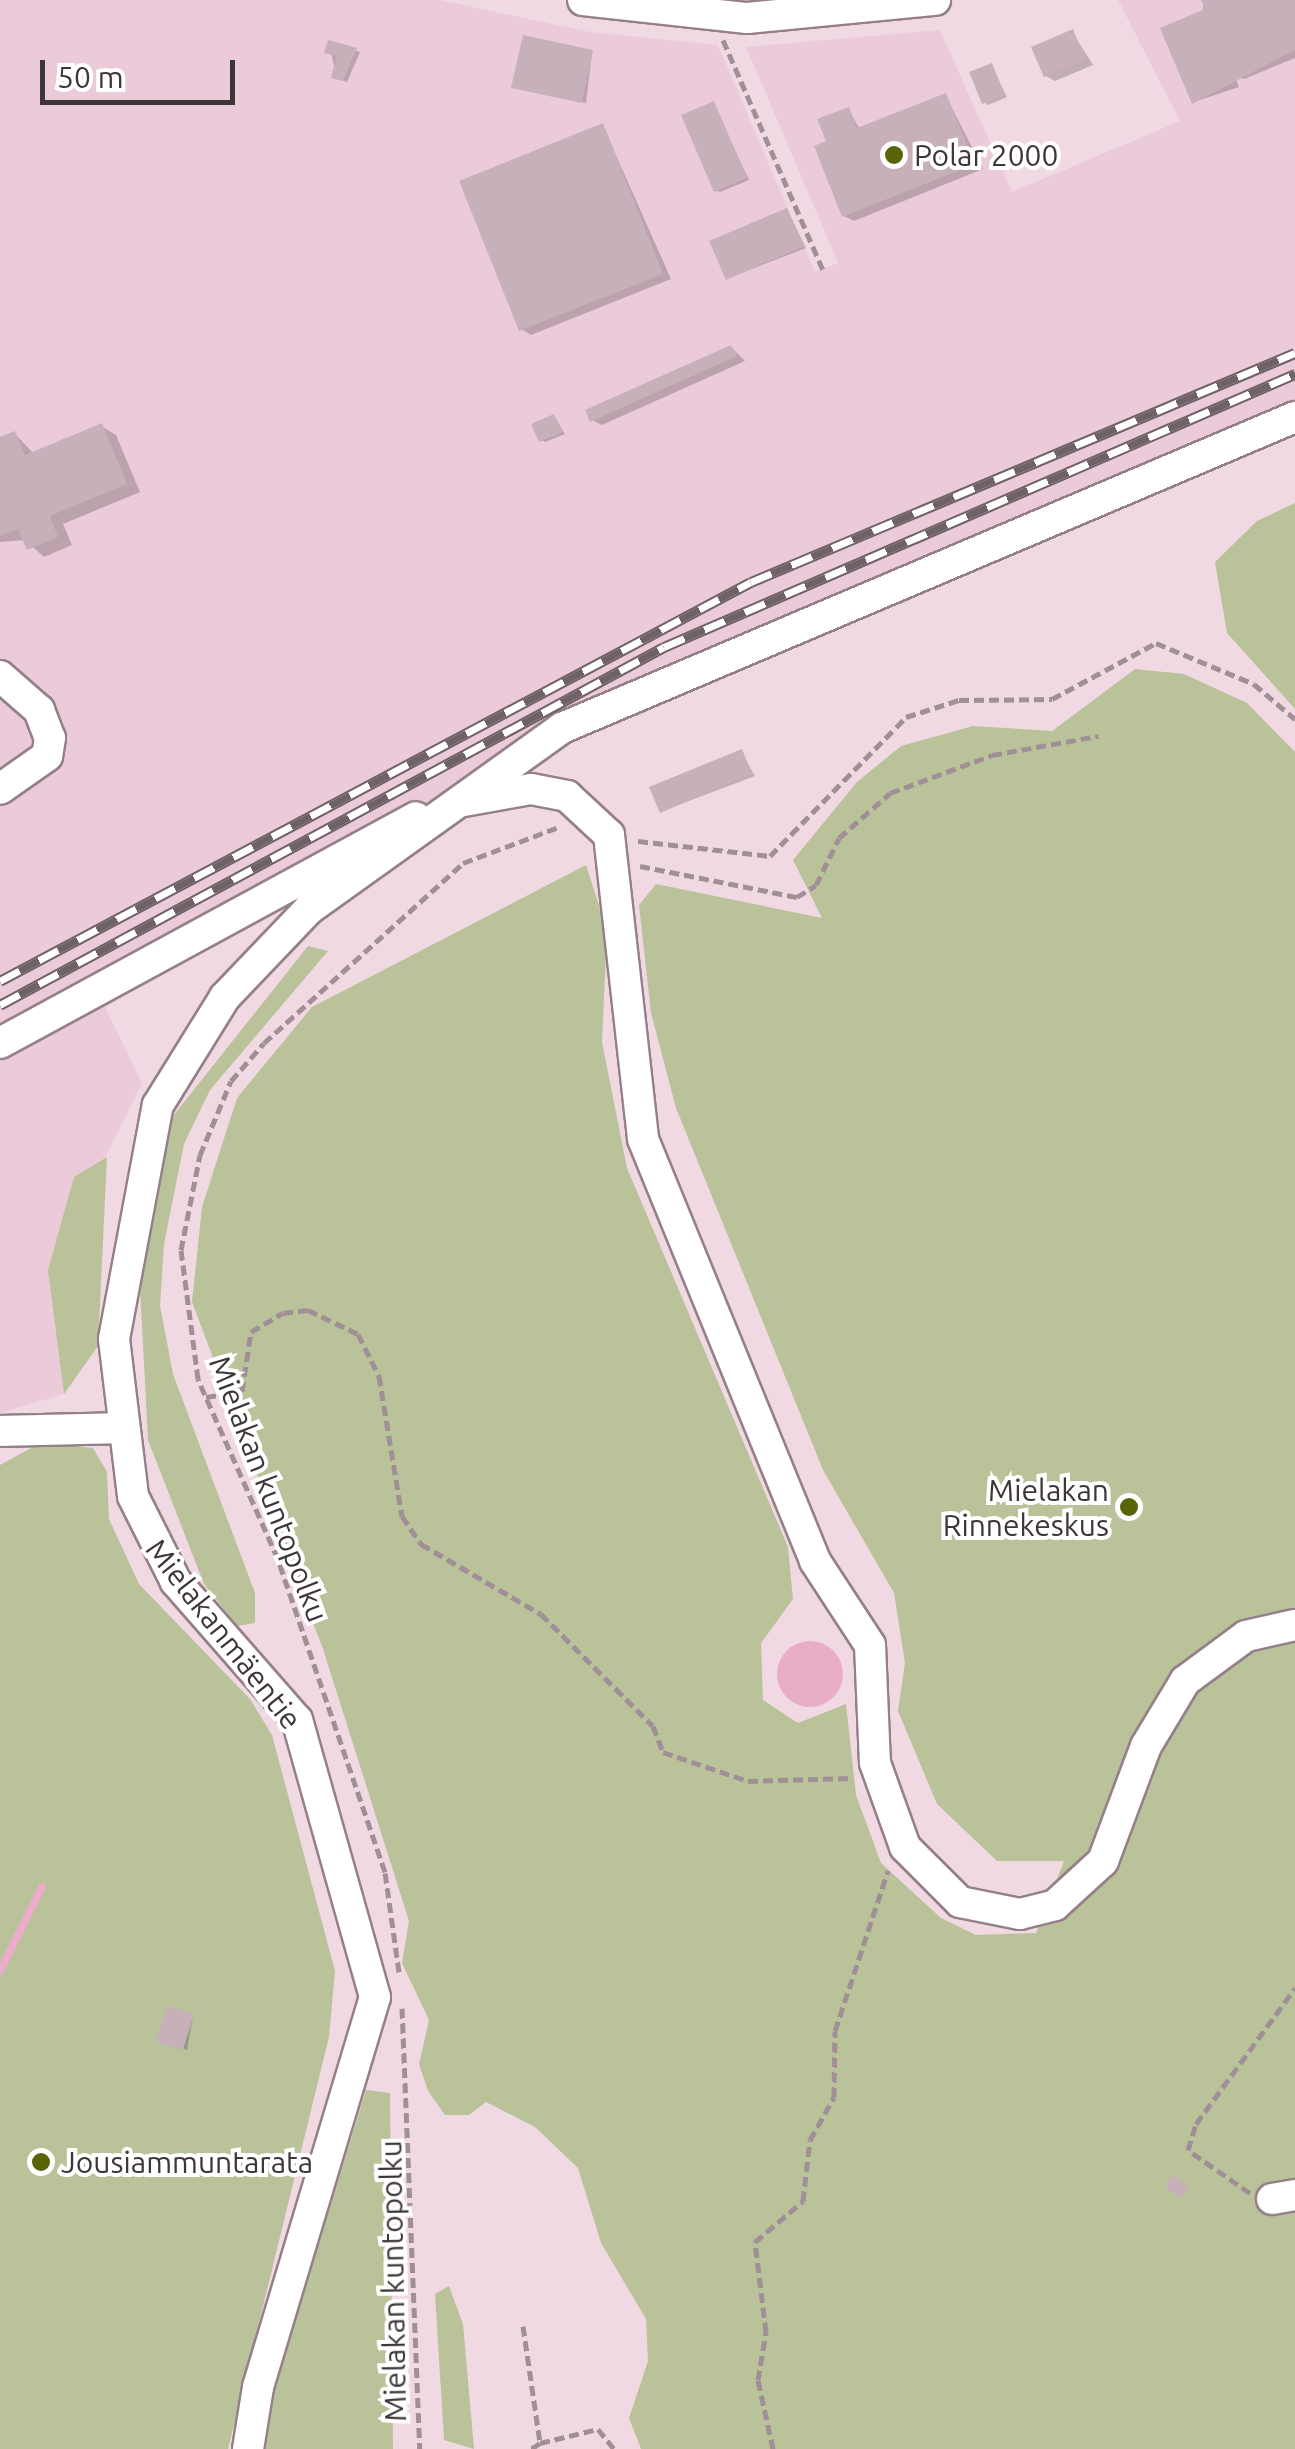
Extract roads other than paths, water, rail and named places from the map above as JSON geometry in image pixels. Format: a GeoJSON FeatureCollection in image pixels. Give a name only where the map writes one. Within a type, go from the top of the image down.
{"type":"FeatureCollection","features":[{"type":"Feature","properties":{"kind":"street"},"geometry":{"type":"LineString","coordinates":[[602,2],[718,18],[935,0]]}},
{"type":"Feature","properties":{"kind":"street"},"geometry":{"type":"LineString","coordinates":[[452,804],[562,728],[1295,417]]}},
{"type":"Feature","properties":{"kind":"street"},"geometry":{"type":"LineString","coordinates":[[0,676],[24,691],[50,738],[47,756],[0,789]]}},
{"type":"Feature","properties":{"kind":"street"},"geometry":{"type":"LineString","coordinates":[[0,1043],[371,834],[452,804],[531,789],[566,796],[611,848],[644,1140],[815,1561],[870,1645],[878,1776],[894,1833],[960,1902],[1020,1914],[1054,1904],[1104,1861],[1146,1746],[1185,1681],[1246,1636],[1295,1625]]}},
{"type":"Feature","properties":{"kind":"street","name":"Mielakanmäentie"},"geometry":{"type":"LineString","coordinates":[[248,2449],[258,2387],[374,1997],[297,1720],[176,1582],[144,1531],[122,1428],[114,1339],[135,1196],[158,1105],[188,1048],[309,910],[452,804]]}},
{"type":"Feature","properties":{"kind":"street"},"geometry":{"type":"LineString","coordinates":[[0,1431],[122,1428]]}},
{"type":"Feature","properties":{"kind":"waterway"},"geometry":{"type":"LineString","coordinates":[[0,1971],[42,1887]]}},
{"type":"Feature","properties":{"kind":"railway"},"geometry":{"type":"LineString","coordinates":[[0,981],[751,582],[1295,353]]}},
{"type":"Feature","properties":{"kind":"railway"},"geometry":{"type":"LineString","coordinates":[[0,1005],[664,647],[1295,374]]}},
{"type":"Feature","properties":{"kind":"place","name":"Polar 2000"},"geometry":{"type":"Point","coordinates":[894,155]}},
{"type":"Feature","properties":{"kind":"place","name":"Mielakan Rinnekeskus"},"geometry":{"type":"Point","coordinates":[1129,1507]}},
{"type":"Feature","properties":{"kind":"place","name":"Jousiammuntarata"},"geometry":{"type":"Point","coordinates":[41,2162]}}]}
